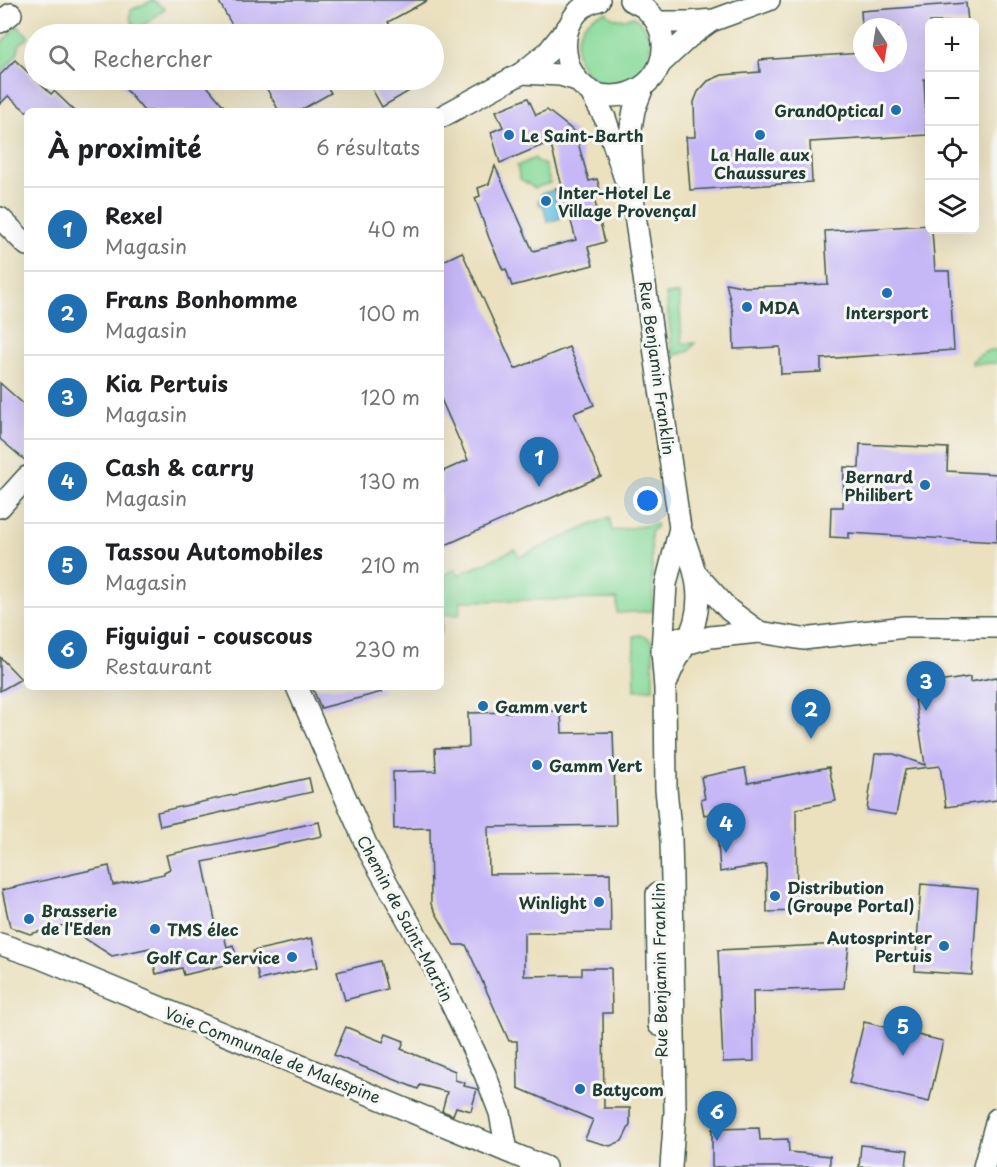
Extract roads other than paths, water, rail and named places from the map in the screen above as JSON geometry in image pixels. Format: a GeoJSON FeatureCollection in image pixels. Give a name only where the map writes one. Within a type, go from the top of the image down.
{"type":"FeatureCollection","features":[{"type":"Feature","properties":{"kind":"street"},"geometry":{"type":"LineString","coordinates":[[444,115],[522,74],[548,52],[578,12],[599,0]]}},
{"type":"Feature","properties":{"kind":"street"},"geometry":{"type":"LineString","coordinates":[[643,7],[689,22],[714,20],[769,0]]}},
{"type":"Feature","properties":{"kind":"street"},"geometry":{"type":"LineString","coordinates":[[643,7],[664,42],[661,63]]}},
{"type":"Feature","properties":{"kind":"street","name":"Rue Benjamin Franklin"},"geometry":{"type":"LineString","coordinates":[[578,12],[564,45],[567,64],[584,85],[605,118],[634,208]]}},
{"type":"Feature","properties":{"kind":"street","name":"Rue Benjamin Franklin"},"geometry":{"type":"LineString","coordinates":[[671,1159],[675,1112],[673,952],[671,840],[666,789],[665,688],[662,651],[666,584],[680,528],[634,208],[630,134],[634,110],[643,87],[654,76],[661,63],[688,37],[714,20]]}},
{"type":"Feature","properties":{"kind":"street"},"geometry":{"type":"LineString","coordinates":[[522,74],[560,75],[608,96],[627,95],[643,87]]}},
{"type":"Feature","properties":{"kind":"street"},"geometry":{"type":"LineString","coordinates":[[0,218],[24,242]]}},
{"type":"Feature","properties":{"kind":"street"},"geometry":{"type":"LineString","coordinates":[[0,507],[24,480]]}},
{"type":"Feature","properties":{"kind":"street"},"geometry":{"type":"LineString","coordinates":[[665,688],[671,668],[686,644],[697,613],[699,597],[697,575],[680,528]]}},
{"type":"Feature","properties":{"kind":"street"},"geometry":{"type":"LineString","coordinates":[[697,575],[729,610],[759,632]]}},
{"type":"Feature","properties":{"kind":"street"},"geometry":{"type":"LineString","coordinates":[[686,644],[673,635],[664,609],[682,596],[699,597],[729,610]]}},
{"type":"Feature","properties":{"kind":"street"},"geometry":{"type":"LineString","coordinates":[[686,644],[710,637],[759,632],[803,639],[905,627],[997,627]]}},
{"type":"Feature","properties":{"kind":"street","name":"Chemin de Saint-Martin"},"geometry":{"type":"LineString","coordinates":[[298,690],[369,851],[434,967],[485,1074],[500,1113],[507,1150]]}},
{"type":"Feature","properties":{"kind":"street","name":"Voie Communale de Malespine"},"geometry":{"type":"LineString","coordinates":[[0,944],[38,957],[545,1167]]}},
{"type":"Feature","properties":{"kind":"street"},"geometry":{"type":"LineString","coordinates":[[984,1167],[997,1119]]}},
{"type":"Feature","properties":{"kind":"water"},"geometry":{"type":"Polygon","coordinates":[[[553,190],[561,218],[548,222],[543,205],[540,205],[538,200],[542,199],[541,194],[553,190]]]}},
{"type":"Feature","properties":{"kind":"place","name":"GrandOptical"},"geometry":{"type":"Point","coordinates":[896,110]}},
{"type":"Feature","properties":{"kind":"place","name":"Le Saint-Barth"},"geometry":{"type":"Point","coordinates":[509,135]}},
{"type":"Feature","properties":{"kind":"place","name":"La Halle aux Chaussures"},"geometry":{"type":"Point","coordinates":[760,135]}},
{"type":"Feature","properties":{"kind":"place","name":"Inter-Hotel Le Village Provençal"},"geometry":{"type":"Point","coordinates":[546,201]}},
{"type":"Feature","properties":{"kind":"place","name":"Intersport"},"geometry":{"type":"Point","coordinates":[887,293]}},
{"type":"Feature","properties":{"kind":"place","name":"MDA"},"geometry":{"type":"Point","coordinates":[747,307]}},
{"type":"Feature","properties":{"kind":"place","name":"Bernard Philibert"},"geometry":{"type":"Point","coordinates":[925,485]}},
{"type":"Feature","properties":{"kind":"place","name":"Rexel"},"geometry":{"type":"Point","coordinates":[539,487]}},
{"type":"Feature","properties":{"kind":"place","name":"Gamm vert"},"geometry":{"type":"Point","coordinates":[483,706]}},
{"type":"Feature","properties":{"kind":"place","name":"Kia Pertuis"},"geometry":{"type":"Point","coordinates":[926,711]}},
{"type":"Feature","properties":{"kind":"place","name":"Frans Bonhomme"},"geometry":{"type":"Point","coordinates":[811,739]}},
{"type":"Feature","properties":{"kind":"place","name":"Gamm Vert"},"geometry":{"type":"Point","coordinates":[537,765]}},
{"type":"Feature","properties":{"kind":"place","name":"Cash & carry"},"geometry":{"type":"Point","coordinates":[726,853]}},
{"type":"Feature","properties":{"kind":"place","name":"Distribution (Groupe Portal)"},"geometry":{"type":"Point","coordinates":[775,896]}},
{"type":"Feature","properties":{"kind":"place","name":"Winlight"},"geometry":{"type":"Point","coordinates":[599,902]}},
{"type":"Feature","properties":{"kind":"place","name":"Brasserie de l'Eden"},"geometry":{"type":"Point","coordinates":[29,919]}},
{"type":"Feature","properties":{"kind":"place","name":"TMS élec"},"geometry":{"type":"Point","coordinates":[155,929]}},
{"type":"Feature","properties":{"kind":"place","name":"Autosprinter Pertuis"},"geometry":{"type":"Point","coordinates":[944,946]}},
{"type":"Feature","properties":{"kind":"place","name":"Golf Car Service"},"geometry":{"type":"Point","coordinates":[292,957]}},
{"type":"Feature","properties":{"kind":"place","name":"Tassou Automobiles"},"geometry":{"type":"Point","coordinates":[903,1056]}},
{"type":"Feature","properties":{"kind":"place","name":"Batycom"},"geometry":{"type":"Point","coordinates":[580,1089]}},
{"type":"Feature","properties":{"kind":"place","name":"Figuigui - couscous"},"geometry":{"type":"Point","coordinates":[717,1141]}}]}
